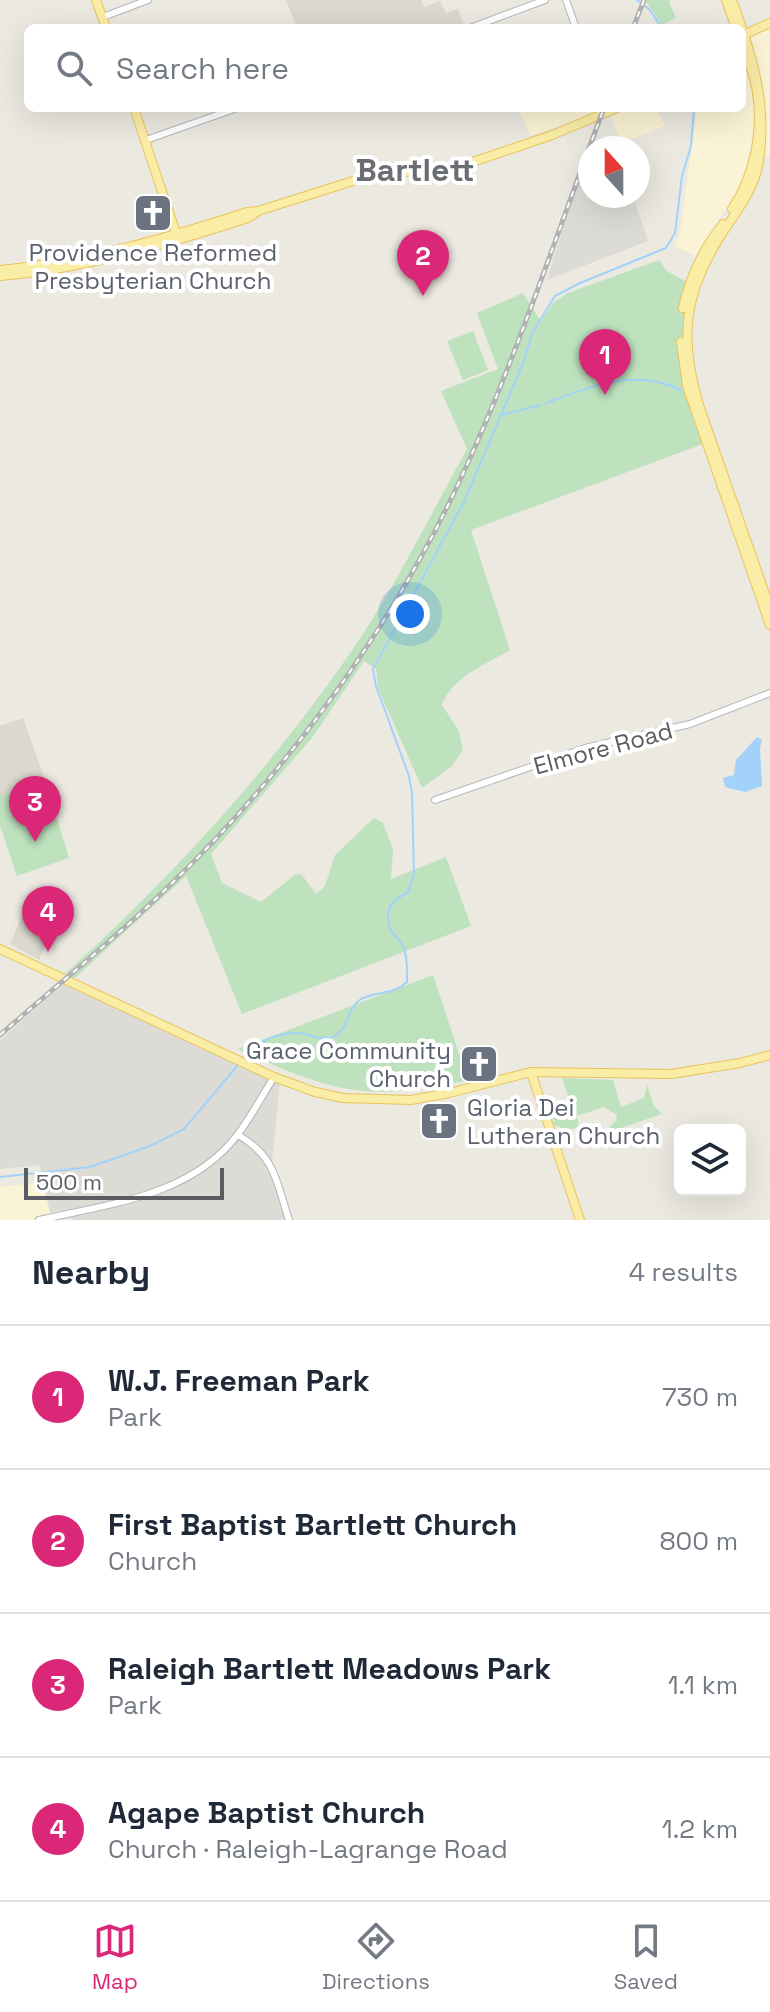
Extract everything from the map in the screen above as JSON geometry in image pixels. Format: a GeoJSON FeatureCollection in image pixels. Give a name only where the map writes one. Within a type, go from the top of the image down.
{"type":"FeatureCollection","features":[{"type":"Feature","properties":{"kind":"main road"},"geometry":{"type":"LineString","coordinates":[[96,0],[105,24]]}},
{"type":"Feature","properties":{"kind":"main road"},"geometry":{"type":"LineString","coordinates":[[726,0],[735,24]]}},
{"type":"Feature","properties":{"kind":"main road"},"geometry":{"type":"LineString","coordinates":[[732,0],[740,24]]}},
{"type":"Feature","properties":{"kind":"main road"},"geometry":{"type":"LineString","coordinates":[[746,34],[770,23]]}},
{"type":"Feature","properties":{"kind":"main road"},"geometry":{"type":"LineString","coordinates":[[746,40],[759,70],[764,117],[758,170],[748,195],[690,282],[681,317],[681,358],[696,415],[770,625]]}},
{"type":"Feature","properties":{"kind":"main road"},"geometry":{"type":"LineString","coordinates":[[732,215],[751,168],[758,117],[757,94],[746,58]]}},
{"type":"Feature","properties":{"kind":"main road"},"geometry":{"type":"LineString","coordinates":[[136,112],[177,236]]}},
{"type":"Feature","properties":{"kind":"main road"},"geometry":{"type":"LineString","coordinates":[[0,276],[52,269],[248,218],[258,211],[372,175],[458,167],[593,119],[601,112]]}},
{"type":"Feature","properties":{"kind":"main road"},"geometry":{"type":"LineString","coordinates":[[0,270],[78,258],[177,236]]}},
{"type":"Feature","properties":{"kind":"main road"},"geometry":{"type":"LineString","coordinates":[[704,257],[687,317],[689,363],[700,408],[770,608]]}},
{"type":"Feature","properties":{"kind":"main road"},"geometry":{"type":"LineString","coordinates":[[0,949],[274,1077],[315,1092],[343,1098],[391,1100],[449,1093],[531,1072],[671,1074],[770,1055]]}},
{"type":"Feature","properties":{"kind":"main road"},"geometry":{"type":"LineString","coordinates":[[531,1072],[580,1220]]}},
{"type":"Feature","properties":{"kind":"street"},"geometry":{"type":"LineString","coordinates":[[103,17],[148,0]]}},
{"type":"Feature","properties":{"kind":"street"},"geometry":{"type":"LineString","coordinates":[[481,24],[545,0]]}},
{"type":"Feature","properties":{"kind":"street"},"geometry":{"type":"LineString","coordinates":[[566,0],[575,24]]}},
{"type":"Feature","properties":{"kind":"street"},"geometry":{"type":"LineString","coordinates":[[146,140],[226,112]]}},
{"type":"Feature","properties":{"kind":"street","name":"Elmore Road"},"geometry":{"type":"LineString","coordinates":[[435,800],[585,748],[694,723],[770,693]]}},
{"type":"Feature","properties":{"kind":"street"},"geometry":{"type":"LineString","coordinates":[[39,1220],[165,1189],[204,1167],[238,1135],[274,1077]]}},
{"type":"Feature","properties":{"kind":"street"},"geometry":{"type":"LineString","coordinates":[[238,1135],[257,1146],[270,1163],[289,1220]]}},
{"type":"Feature","properties":{"kind":"shaded area"},"geometry":{"type":"Polygon","coordinates":[[[286,0],[421,0],[424,7],[440,1],[446,13],[458,9],[464,24],[295,24],[286,0]]]}},
{"type":"Feature","properties":{"kind":"shaded area"},"geometry":{"type":"Polygon","coordinates":[[[770,23],[770,158],[757,155],[761,117],[746,55],[746,36],[770,23]]]}},
{"type":"Feature","properties":{"kind":"shaded area"},"geometry":{"type":"Polygon","coordinates":[[[746,68],[753,93],[755,120],[748,162],[738,190],[695,256],[675,246],[680,233],[696,112],[746,112],[746,68]]]}},
{"type":"Feature","properties":{"kind":"shaded area"},"geometry":{"type":"Polygon","coordinates":[[[519,112],[594,112],[593,115],[530,136],[519,112]]]}},
{"type":"Feature","properties":{"kind":"shaded area"},"geometry":{"type":"Polygon","coordinates":[[[620,112],[658,112],[666,125],[640,136],[618,136],[611,117],[620,112]]]}},
{"type":"Feature","properties":{"kind":"shaded area"},"geometry":{"type":"Polygon","coordinates":[[[577,183],[578,208],[637,208],[648,241],[547,280],[577,183]]]}},
{"type":"Feature","properties":{"kind":"shaded area"},"geometry":{"type":"Polygon","coordinates":[[[23,718],[45,780],[0,796],[0,726],[23,718]]]}},
{"type":"Feature","properties":{"kind":"shaded area"},"geometry":{"type":"Polygon","coordinates":[[[22,916],[53,927],[39,960],[10,944],[22,916]]]}},
{"type":"Feature","properties":{"kind":"shaded area"},"geometry":{"type":"Polygon","coordinates":[[[63,984],[280,1082],[272,1161],[293,1220],[72,1220],[68,1209],[50,1213],[40,1165],[0,1169],[0,1040],[63,984]]]}},
{"type":"Feature","properties":{"kind":"shaded area"},"geometry":{"type":"Polygon","coordinates":[[[43,1182],[50,1213],[59,1220],[0,1220],[0,1187],[43,1182]]]}},
{"type":"Feature","properties":{"kind":"green space"},"geometry":{"type":"Polygon","coordinates":[[[645,0],[671,0],[669,2],[676,18],[661,24],[645,0]]]}},
{"type":"Feature","properties":{"kind":"green space"},"geometry":{"type":"Polygon","coordinates":[[[659,260],[667,271],[687,282],[686,348],[711,441],[471,530],[510,650],[461,679],[447,695],[442,705],[459,731],[463,750],[451,767],[422,788],[378,688],[376,669],[364,661],[312,738],[211,854],[222,883],[261,902],[296,874],[302,875],[316,894],[325,886],[335,855],[374,818],[382,822],[393,848],[391,879],[446,857],[471,926],[242,1014],[186,876],[75,978],[66,973],[147,896],[223,815],[294,730],[374,617],[467,449],[441,391],[498,369],[477,313],[523,293],[541,321],[554,302],[568,293],[659,260]]]}},
{"type":"Feature","properties":{"kind":"green space"},"geometry":{"type":"Polygon","coordinates":[[[473,331],[488,370],[463,380],[447,341],[473,331]]]}},
{"type":"Feature","properties":{"kind":"green space"},"geometry":{"type":"Polygon","coordinates":[[[45,780],[69,858],[17,876],[0,826],[0,796],[45,780]]]}},
{"type":"Feature","properties":{"kind":"green space"},"geometry":{"type":"Polygon","coordinates":[[[433,975],[468,1081],[398,1091],[370,1092],[340,1088],[238,1049],[433,975]]]}},
{"type":"Feature","properties":{"kind":"green space"},"geometry":{"type":"Polygon","coordinates":[[[562,1078],[613,1080],[621,1107],[644,1098],[647,1085],[654,1106],[662,1114],[609,1132],[617,1115],[604,1107],[577,1116],[579,1127],[569,1130],[554,1125],[553,1117],[569,1099],[562,1078]]]}},
{"type":"Feature","properties":{"kind":"water"},"geometry":{"type":"Polygon","coordinates":[[[757,737],[762,740],[762,786],[745,792],[725,787],[723,778],[734,775],[736,760],[757,737]]]}},
{"type":"Feature","properties":{"kind":"waterway"},"geometry":{"type":"LineString","coordinates":[[637,0],[649,9],[659,24]]}},
{"type":"Feature","properties":{"kind":"waterway"},"geometry":{"type":"LineString","coordinates":[[242,1060],[259,1044],[280,1035],[296,1033],[332,1037],[342,1030],[361,999],[396,989],[407,982],[405,952],[391,930],[388,915],[394,902],[408,892],[414,874],[412,793],[373,669],[465,500],[525,358],[532,333],[555,296],[666,248],[675,233],[682,176],[691,146],[694,112]]}},
{"type":"Feature","properties":{"kind":"waterway"},"geometry":{"type":"LineString","coordinates":[[546,403],[597,386],[630,380],[647,380],[681,390]]}},
{"type":"Feature","properties":{"kind":"waterway"},"geometry":{"type":"LineString","coordinates":[[502,415],[540,405]]}},
{"type":"Feature","properties":{"kind":"waterway"},"geometry":{"type":"LineString","coordinates":[[0,1177],[90,1167],[150,1146],[184,1129],[238,1065]]}},
{"type":"Feature","properties":{"kind":"railway"},"geometry":{"type":"LineString","coordinates":[[635,24],[644,0]]}},
{"type":"Feature","properties":{"kind":"railway"},"geometry":{"type":"LineString","coordinates":[[0,1035],[127,925],[210,845],[290,753],[362,654],[425,550],[474,450],[514,353],[603,112]]}},
{"type":"Feature","properties":{"kind":"place","name":"Providence Reformed Presbyterian Church"},"geometry":{"type":"Point","coordinates":[153,213]}},
{"type":"Feature","properties":{"kind":"place","name":"First Baptist Bartlett Church"},"geometry":{"type":"Point","coordinates":[423,296]}},
{"type":"Feature","properties":{"kind":"place","name":"W.J. Freeman Park"},"geometry":{"type":"Point","coordinates":[605,395]}},
{"type":"Feature","properties":{"kind":"place","name":"Raleigh Bartlett Meadows Park"},"geometry":{"type":"Point","coordinates":[35,842]}},
{"type":"Feature","properties":{"kind":"place","name":"Agape Baptist Church"},"geometry":{"type":"Point","coordinates":[48,952]}},
{"type":"Feature","properties":{"kind":"place","name":"Grace Community Church"},"geometry":{"type":"Point","coordinates":[479,1064]}},
{"type":"Feature","properties":{"kind":"place","name":"Gloria Dei Lutheran Church"},"geometry":{"type":"Point","coordinates":[439,1121]}},
{"type":"Feature","properties":{"kind":"district","name":"Bartlett"},"geometry":{"type":"Point","coordinates":[415,170]}}]}
